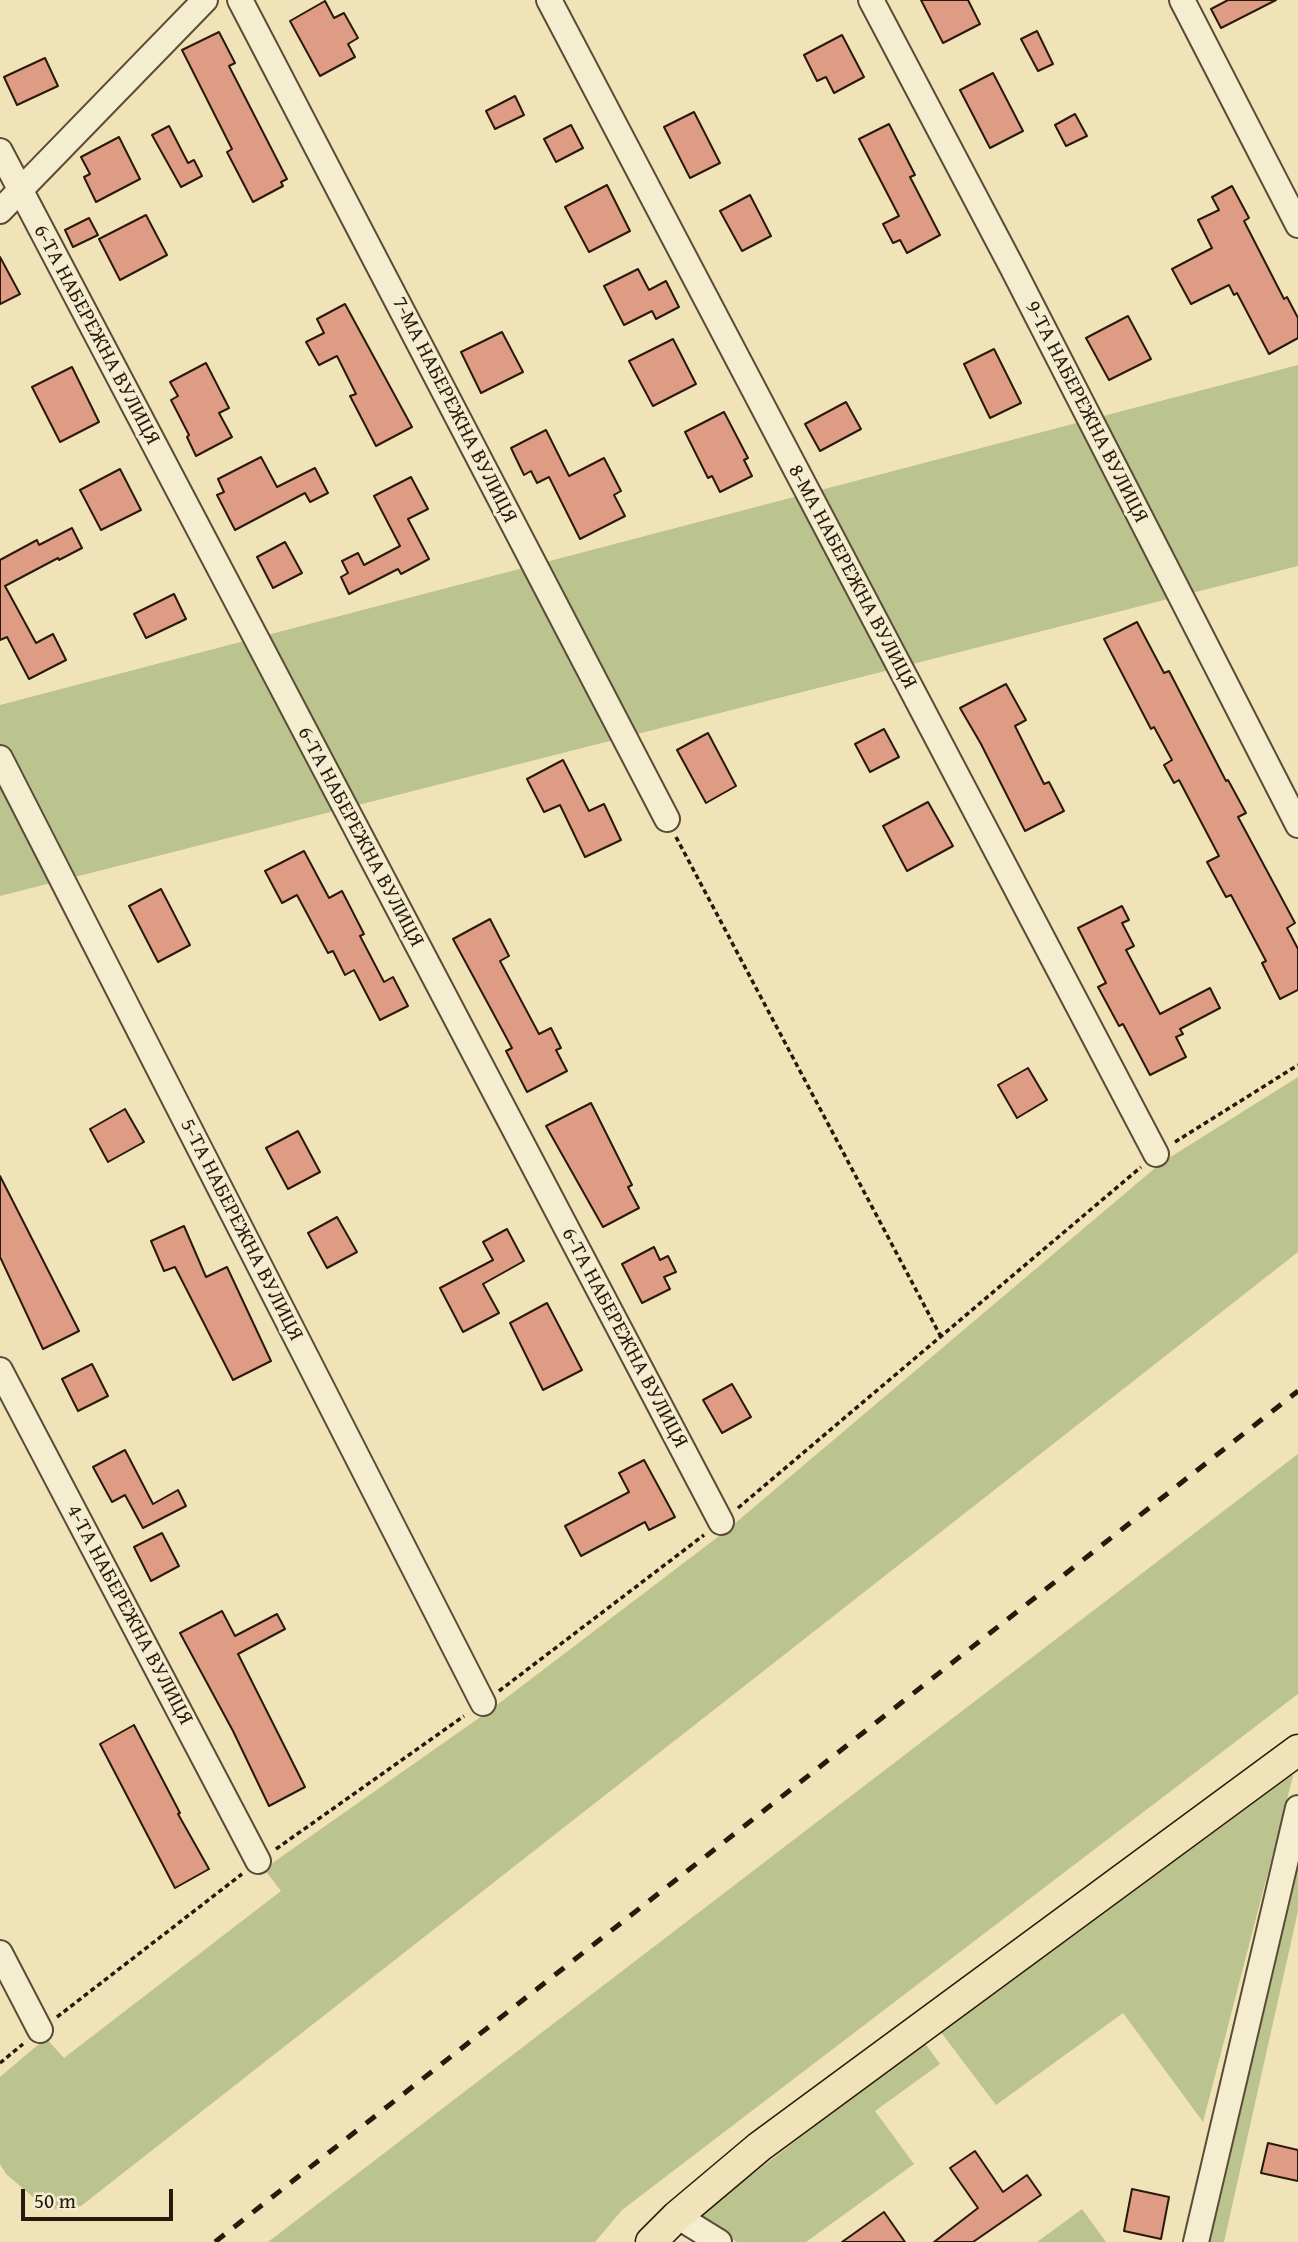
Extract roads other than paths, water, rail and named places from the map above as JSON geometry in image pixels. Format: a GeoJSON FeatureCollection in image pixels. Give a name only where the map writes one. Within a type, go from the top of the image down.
{"type":"FeatureCollection","features":[{"type":"Feature","properties":{"kind":"main road"},"geometry":{"type":"LineString","coordinates":[[651,2242],[677,2216],[758,2147],[1294,1755]]}},
{"type":"Feature","properties":{"kind":"street"},"geometry":{"type":"LineString","coordinates":[[0,211],[205,0]]}},
{"type":"Feature","properties":{"kind":"street","name":"7-МА НАБЕРЕЖНА ВУЛИЦЯ"},"geometry":{"type":"LineString","coordinates":[[240,0],[667,819]]}},
{"type":"Feature","properties":{"kind":"street","name":"8-МА НАБЕРЕЖНА ВУЛИЦЯ"},"geometry":{"type":"LineString","coordinates":[[549,0],[1156,1154]]}},
{"type":"Feature","properties":{"kind":"street","name":"9-ТА НАБЕРЕЖНА ВУЛИЦЯ"},"geometry":{"type":"LineString","coordinates":[[871,0],[1013,269],[1298,825]]}},
{"type":"Feature","properties":{"kind":"street"},"geometry":{"type":"LineString","coordinates":[[1182,0],[1298,225]]}},
{"type":"Feature","properties":{"kind":"street","name":"6-ТА НАБЕРЕЖНА ВУЛИЦЯ"},"geometry":{"type":"LineString","coordinates":[[0,151],[721,1522]]}},
{"type":"Feature","properties":{"kind":"street","name":"5-ТА НАБЕРЕЖНА ВУЛИЦЯ"},"geometry":{"type":"LineString","coordinates":[[0,758],[483,1703]]}},
{"type":"Feature","properties":{"kind":"street","name":"4-ТА НАБЕРЕЖНА ВУЛИЦЯ"},"geometry":{"type":"LineString","coordinates":[[0,1370],[258,1861]]}},
{"type":"Feature","properties":{"kind":"street"},"geometry":{"type":"LineString","coordinates":[[1196,2242],[1298,1808]]}},
{"type":"Feature","properties":{"kind":"street"},"geometry":{"type":"LineString","coordinates":[[0,1953],[40,2029]]}},
{"type":"Feature","properties":{"kind":"street"},"geometry":{"type":"LineString","coordinates":[[677,2216],[719,2242]]}},
{"type":"Feature","properties":{"kind":"railway"},"geometry":{"type":"LineString","coordinates":[[215,2242],[1298,1391]]}}]}
